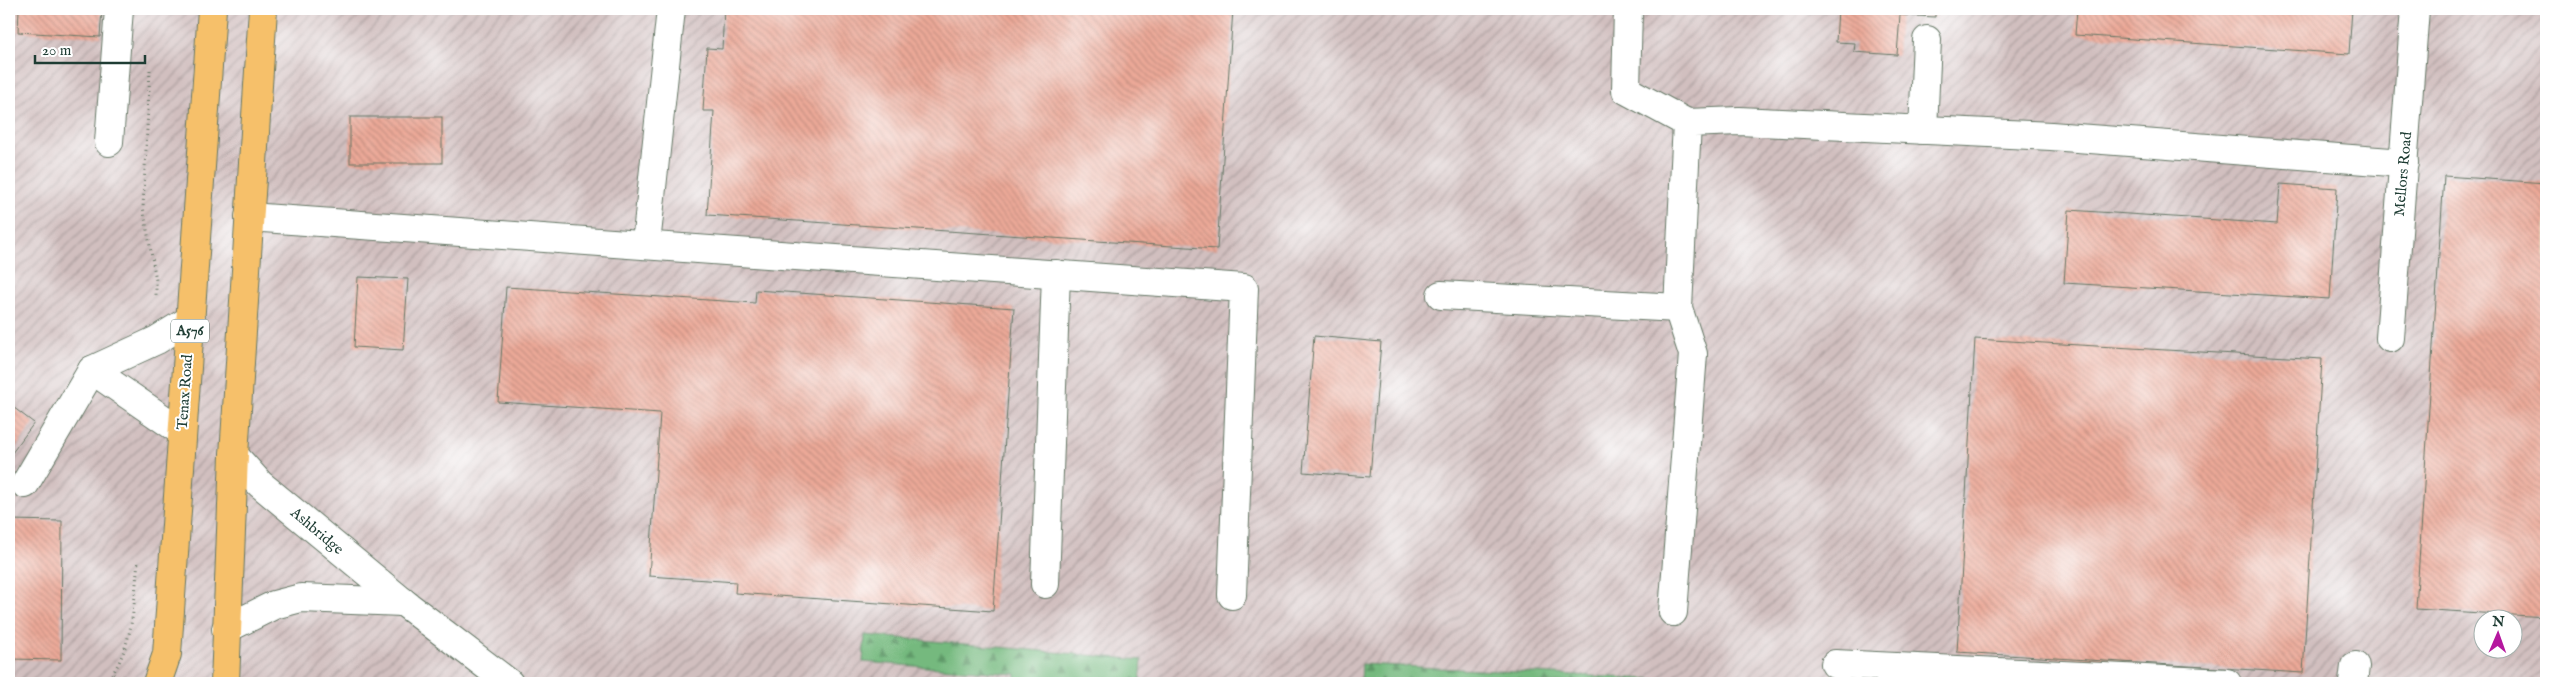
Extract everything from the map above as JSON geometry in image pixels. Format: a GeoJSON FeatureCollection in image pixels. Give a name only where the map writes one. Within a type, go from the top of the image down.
{"type":"FeatureCollection","features":[{"type":"Feature","properties":{"kind":"main road","name":"Tenax Road"},"geometry":{"type":"LineString","coordinates":[[157,683],[167,654],[212,9]]}},
{"type":"Feature","properties":{"kind":"main road"},"geometry":{"type":"LineString","coordinates":[[225,683],[234,456],[263,9]]}},
{"type":"Feature","properties":{"kind":"street"},"geometry":{"type":"LineString","coordinates":[[109,142],[118,9]]}},
{"type":"Feature","properties":{"kind":"street"},"geometry":{"type":"LineString","coordinates":[[646,244],[670,9]]}},
{"type":"Feature","properties":{"kind":"street"},"geometry":{"type":"LineString","coordinates":[[1628,9],[1626,90],[1686,124],[1739,121],[2051,136],[2404,163]]}},
{"type":"Feature","properties":{"kind":"street","name":"Mellors Road"},"geometry":{"type":"LineString","coordinates":[[2390,338],[2415,9]]}},
{"type":"Feature","properties":{"kind":"street"},"geometry":{"type":"LineString","coordinates":[[1923,130],[1927,40]]}},
{"type":"Feature","properties":{"kind":"street"},"geometry":{"type":"LineString","coordinates":[[1673,612],[1693,354],[1678,308],[1686,124]]}},
{"type":"Feature","properties":{"kind":"street"},"geometry":{"type":"LineString","coordinates":[[249,217],[1244,288],[1232,595]]}},
{"type":"Feature","properties":{"kind":"street"},"geometry":{"type":"LineString","coordinates":[[1045,584],[1056,274]]}},
{"type":"Feature","properties":{"kind":"street"},"geometry":{"type":"LineString","coordinates":[[1441,295],[1678,308]]}},
{"type":"Feature","properties":{"kind":"street"},"geometry":{"type":"LineString","coordinates":[[25,484],[92,370],[157,340],[191,319]]}},
{"type":"Feature","properties":{"kind":"street"},"geometry":{"type":"LineString","coordinates":[[92,370],[182,432]]}},
{"type":"Feature","properties":{"kind":"street","name":"Ashbridge"},"geometry":{"type":"LineString","coordinates":[[234,456],[260,484],[403,602],[509,683]]}},
{"type":"Feature","properties":{"kind":"street"},"geometry":{"type":"LineString","coordinates":[[226,629],[274,605],[300,598],[403,602]]}},
{"type":"Feature","properties":{"kind":"street"},"geometry":{"type":"LineString","coordinates":[[1835,664],[2227,683]]}},
{"type":"Feature","properties":{"kind":"path"},"geometry":{"type":"LineString","coordinates":[[114,674],[127,683]]}},
{"type":"Feature","properties":{"kind":"shaded area"},"geometry":{"type":"Polygon","coordinates":[[[9,9],[2546,9],[2546,683],[9,683],[9,9]]]}},
{"type":"Feature","properties":{"kind":"green space"},"geometry":{"type":"Polygon","coordinates":[[[865,635],[1142,660],[1140,683],[1016,683],[1016,674],[863,662],[865,635]]]}},
{"type":"Feature","properties":{"kind":"green space"},"geometry":{"type":"Polygon","coordinates":[[[1362,664],[1707,682],[1707,683],[1361,683],[1362,664]]]}},
{"type":"Feature","properties":{"kind":"building"},"geometry":{"type":"Polygon","coordinates":[[[19,9],[102,9],[100,37],[18,32],[19,9]]]}},
{"type":"Feature","properties":{"kind":"building"},"geometry":{"type":"Polygon","coordinates":[[[724,9],[1233,9],[1217,249],[707,215],[714,111],[703,111],[707,48],[722,49],[724,9]]]}},
{"type":"Feature","properties":{"kind":"building"},"geometry":{"type":"Polygon","coordinates":[[[1838,9],[1935,9],[1935,17],[1900,15],[1897,55],[1854,52],[1855,43],[1836,42],[1838,9]]]}},
{"type":"Feature","properties":{"kind":"building"},"geometry":{"type":"Polygon","coordinates":[[[2077,9],[2352,9],[2349,54],[2075,35],[2077,9]]]}},
{"type":"Feature","properties":{"kind":"building"},"geometry":{"type":"Polygon","coordinates":[[[350,117],[442,117],[442,163],[350,163],[350,117]]]}},
{"type":"Feature","properties":{"kind":"building"},"geometry":{"type":"Polygon","coordinates":[[[2444,176],[2546,183],[2546,617],[2522,616],[2522,610],[2472,610],[2472,612],[2416,609],[2444,176]]]}},
{"type":"Feature","properties":{"kind":"building"},"geometry":{"type":"Polygon","coordinates":[[[2280,184],[2337,188],[2330,299],[2064,283],[2069,210],[2277,224],[2280,184]]]}},
{"type":"Feature","properties":{"kind":"building"},"geometry":{"type":"Polygon","coordinates":[[[358,277],[408,279],[403,350],[354,347],[358,277]]]}},
{"type":"Feature","properties":{"kind":"building"},"geometry":{"type":"Polygon","coordinates":[[[506,287],[755,303],[756,290],[1014,308],[993,611],[735,593],[736,582],[649,576],[660,413],[498,402],[506,287]]]}},
{"type":"Feature","properties":{"kind":"building"},"geometry":{"type":"Polygon","coordinates":[[[1314,336],[1381,342],[1370,477],[1303,472],[1314,336]]]}},
{"type":"Feature","properties":{"kind":"building"},"geometry":{"type":"Polygon","coordinates":[[[1975,339],[2322,359],[2303,673],[1957,652],[1975,339]]]}},
{"type":"Feature","properties":{"kind":"building"},"geometry":{"type":"Polygon","coordinates":[[[9,404],[34,423],[9,457],[9,404]]]}},
{"type":"Feature","properties":{"kind":"building"},"geometry":{"type":"Polygon","coordinates":[[[9,520],[62,521],[61,660],[9,659],[9,520]]]}}]}
